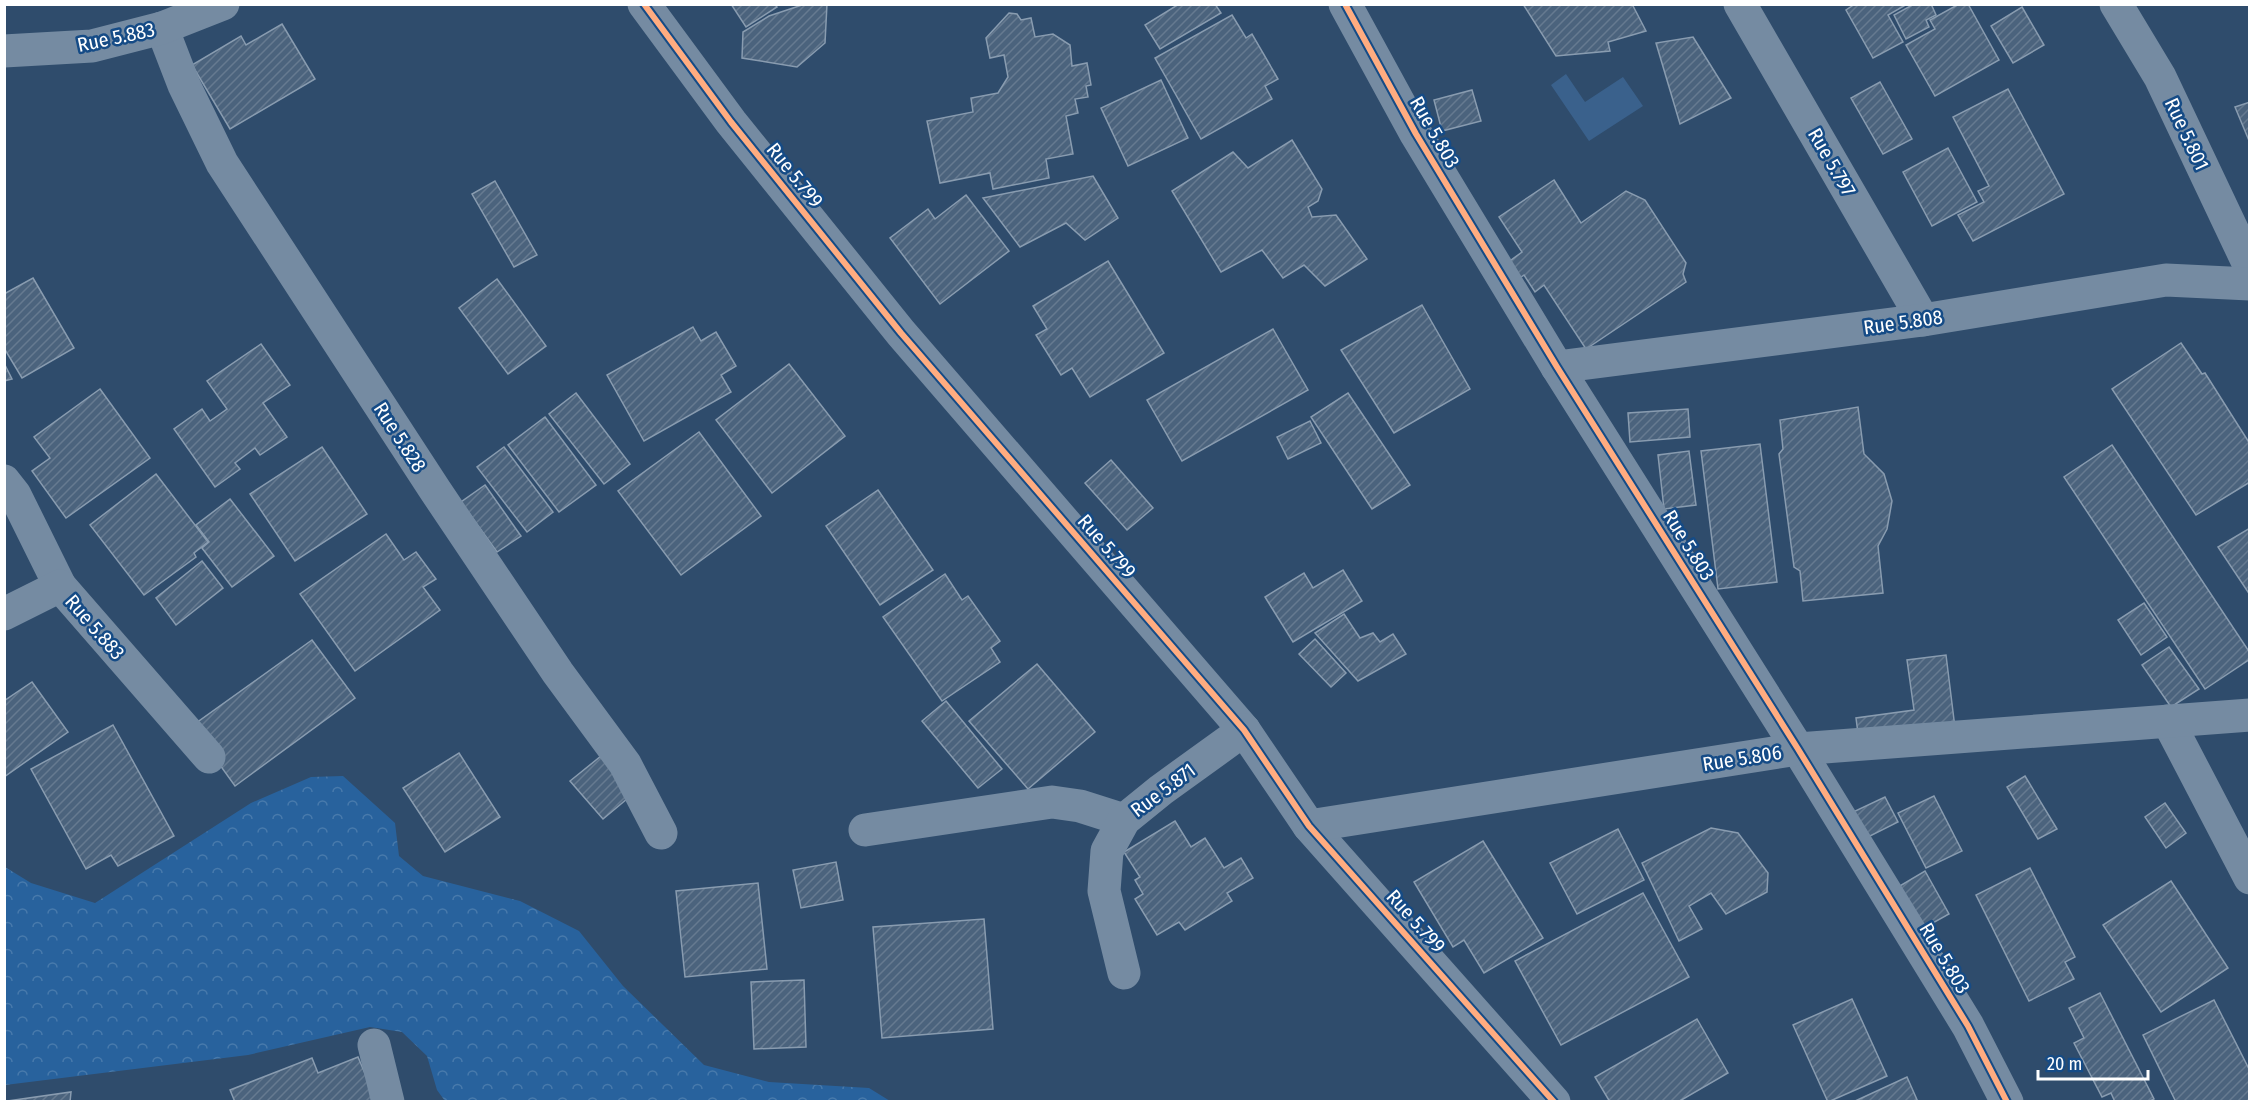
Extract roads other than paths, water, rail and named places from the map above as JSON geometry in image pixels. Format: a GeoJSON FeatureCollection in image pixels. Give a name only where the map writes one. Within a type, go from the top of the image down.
{"type":"FeatureCollection","features":[{"type":"Feature","properties":{"kind":"street","name":"Rue 5.883"},"geometry":{"type":"LineString","coordinates":[[4,51],[92,46],[162,28],[223,4]]}},
{"type":"Feature","properties":{"kind":"street","name":"Rue 5.799"},"geometry":{"type":"LineString","coordinates":[[644,4],[731,122],[901,333],[1244,730],[1309,826],[1554,1101]]}},
{"type":"Feature","properties":{"kind":"street","name":"Rue 5.803"},"geometry":{"type":"LineString","coordinates":[[1345,4],[1416,134],[1557,367],[1798,749],[1968,1026],[2007,1101]]}},
{"type":"Feature","properties":{"kind":"street","name":"Rue 5.797"},"geometry":{"type":"LineString","coordinates":[[1740,4],[1923,320]]}},
{"type":"Feature","properties":{"kind":"street","name":"Rue 5.801"},"geometry":{"type":"LineString","coordinates":[[2116,4],[2160,77],[2250,267]]}},
{"type":"Feature","properties":{"kind":"street","name":"Rue 5.828"},"geometry":{"type":"LineString","coordinates":[[162,28],[184,84],[222,163],[435,490],[558,673],[625,764],[661,833]]}},
{"type":"Feature","properties":{"kind":"street","name":"Rue 5.808"},"geometry":{"type":"LineString","coordinates":[[1557,367],[1923,320],[2166,280],[2250,284]]}},
{"type":"Feature","properties":{"kind":"street","name":"Rue 5.883"},"geometry":{"type":"LineString","coordinates":[[4,482],[15,495],[60,586],[209,757]]}},
{"type":"Feature","properties":{"kind":"street"},"geometry":{"type":"LineString","coordinates":[[4,614],[60,586]]}},
{"type":"Feature","properties":{"kind":"street","name":"Rue 5.806"},"geometry":{"type":"LineString","coordinates":[[1309,826],[1798,749],[2250,715]]}},
{"type":"Feature","properties":{"kind":"street"},"geometry":{"type":"LineString","coordinates":[[2168,721],[2250,878]]}},
{"type":"Feature","properties":{"kind":"street","name":"Rue 5.871"},"geometry":{"type":"LineString","coordinates":[[1124,973],[1104,891],[1107,851],[1124,820],[1161,790],[1244,730]]}},
{"type":"Feature","properties":{"kind":"street"},"geometry":{"type":"LineString","coordinates":[[865,830],[1052,802],[1080,806],[1124,820]]}},
{"type":"Feature","properties":{"kind":"street"},"geometry":{"type":"LineString","coordinates":[[374,1045],[388,1101]]}}]}
